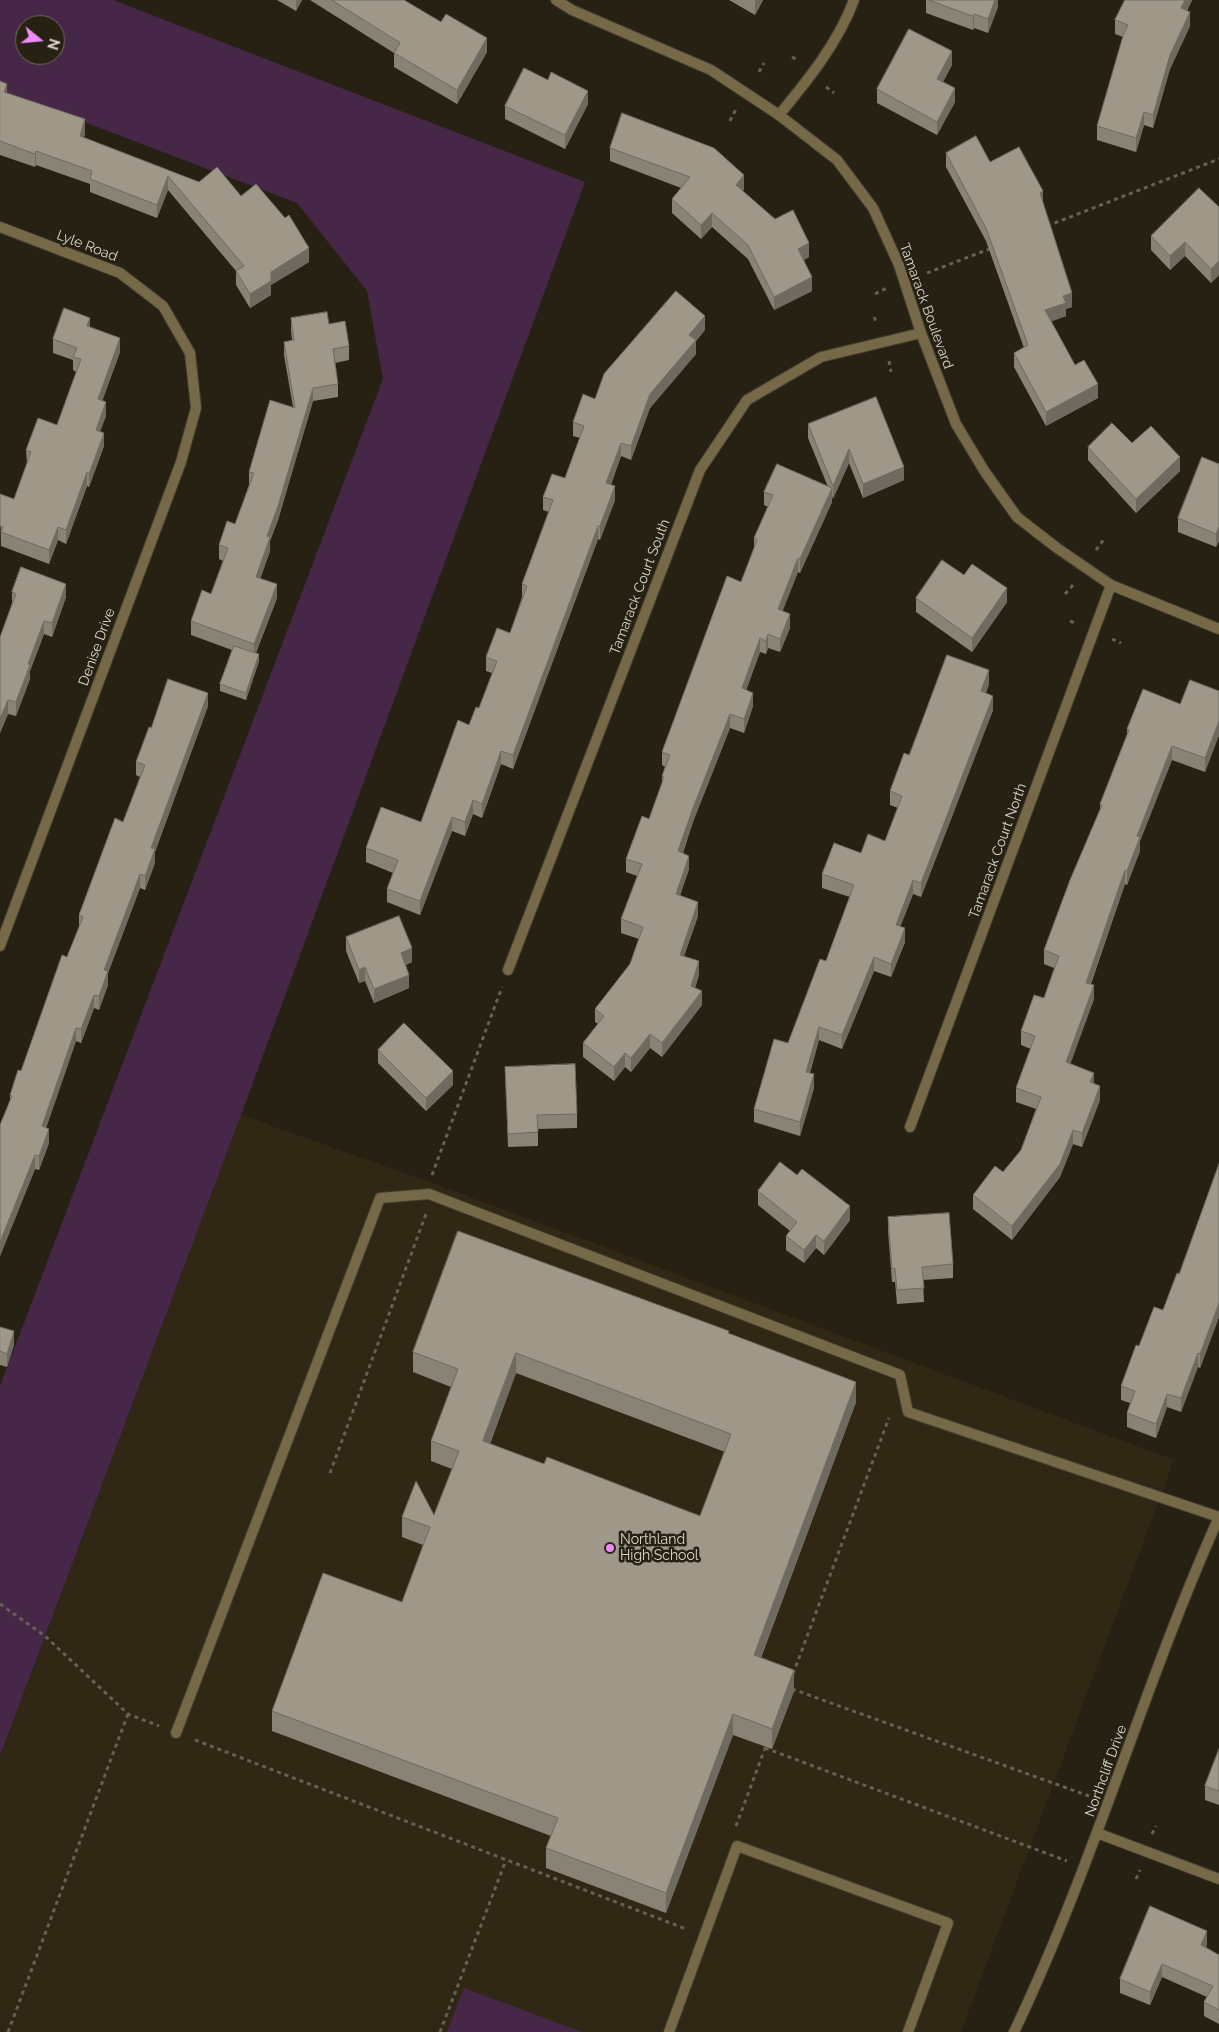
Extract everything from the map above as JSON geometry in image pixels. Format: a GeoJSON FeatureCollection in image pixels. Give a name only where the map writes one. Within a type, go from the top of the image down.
{"type":"FeatureCollection","features":[{"type":"Feature","properties":{"kind":"street","name":"Tamarack Boulevard"},"geometry":{"type":"LineString","coordinates":[[556,0],[572,10],[711,70],[779,115],[837,160],[873,208],[899,265],[921,333],[956,424],[985,472],[1017,517],[1057,548],[1111,585],[1219,629]]}},
{"type":"Feature","properties":{"kind":"street"},"geometry":{"type":"LineString","coordinates":[[779,115],[804,85],[828,51],[854,0]]}},
{"type":"Feature","properties":{"kind":"street","name":"Lyle Road"},"geometry":{"type":"LineString","coordinates":[[0,226],[120,273],[162,306],[190,353]]}},
{"type":"Feature","properties":{"kind":"street","name":"Tamarack Court South"},"geometry":{"type":"LineString","coordinates":[[508,970],[700,470],[748,400],[822,357],[921,333]]}},
{"type":"Feature","properties":{"kind":"street","name":"Denise Drive"},"geometry":{"type":"LineString","coordinates":[[0,946],[181,462],[196,408],[190,353]]}},
{"type":"Feature","properties":{"kind":"street","name":"Tamarack Court North"},"geometry":{"type":"LineString","coordinates":[[910,1127],[1111,585]]}},
{"type":"Feature","properties":{"kind":"street"},"geometry":{"type":"LineString","coordinates":[[176,1732],[380,1198],[429,1194],[900,1376],[908,1412],[1219,1517]]}},
{"type":"Feature","properties":{"kind":"street","name":"Northcliff Drive"},"geometry":{"type":"LineString","coordinates":[[1014,2032],[1045,1966],[1098,1833],[1162,1657],[1219,1517]]}},
{"type":"Feature","properties":{"kind":"street"},"geometry":{"type":"LineString","coordinates":[[1098,1833],[1219,1879]]}},
{"type":"Feature","properties":{"kind":"street"},"geometry":{"type":"LineString","coordinates":[[669,2032],[737,1846],[948,1923],[908,2032]]}},
{"type":"Feature","properties":{"kind":"path"},"geometry":{"type":"LineString","coordinates":[[759,72],[764,63]]}},
{"type":"Feature","properties":{"kind":"path"},"geometry":{"type":"LineString","coordinates":[[826,87],[834,93]]}},
{"type":"Feature","properties":{"kind":"path"},"geometry":{"type":"LineString","coordinates":[[730,121],[736,108]]}},
{"type":"Feature","properties":{"kind":"path"},"geometry":{"type":"LineString","coordinates":[[1039,230],[1219,159]]}},
{"type":"Feature","properties":{"kind":"path"},"geometry":{"type":"LineString","coordinates":[[927,273],[994,247]]}},
{"type":"Feature","properties":{"kind":"path"},"geometry":{"type":"LineString","coordinates":[[875,294],[888,288]]}},
{"type":"Feature","properties":{"kind":"path"},"geometry":{"type":"LineString","coordinates":[[889,361],[891,372]]}},
{"type":"Feature","properties":{"kind":"path"},"geometry":{"type":"LineString","coordinates":[[1096,550],[1104,539]]}},
{"type":"Feature","properties":{"kind":"path"},"geometry":{"type":"LineString","coordinates":[[1065,594],[1073,585]]}},
{"type":"Feature","properties":{"kind":"path"},"geometry":{"type":"LineString","coordinates":[[1111,638],[1121,643]]}},
{"type":"Feature","properties":{"kind":"path"},"geometry":{"type":"LineString","coordinates":[[330,1473],[427,1213],[430,1182],[508,970]]}},
{"type":"Feature","properties":{"kind":"path"},"geometry":{"type":"LineString","coordinates":[[791,1680],[892,1409]]}},
{"type":"Feature","properties":{"kind":"path"},"geometry":{"type":"LineString","coordinates":[[0,1604],[45,1636],[128,1714],[704,1936]]}},
{"type":"Feature","properties":{"kind":"path"},"geometry":{"type":"LineString","coordinates":[[788,1687],[1108,1803]]}},
{"type":"Feature","properties":{"kind":"path"},"geometry":{"type":"LineString","coordinates":[[8,2032],[128,1714]]}},
{"type":"Feature","properties":{"kind":"path"},"geometry":{"type":"LineString","coordinates":[[736,1826],[768,1740]]}},
{"type":"Feature","properties":{"kind":"path"},"geometry":{"type":"LineString","coordinates":[[765,1748],[1084,1868]]}},
{"type":"Feature","properties":{"kind":"path"},"geometry":{"type":"LineString","coordinates":[[440,2032],[506,1860]]}},
{"type":"Feature","properties":{"kind":"path"},"geometry":{"type":"LineString","coordinates":[[1136,1879],[1140,1869]]}},
{"type":"Feature","properties":{"kind":"shaded area"},"geometry":{"type":"Polygon","coordinates":[[[0,0],[113,0],[585,182],[241,1115],[0,1756],[0,1386],[383,379],[367,291],[297,203],[0,90],[0,0]]]}},
{"type":"Feature","properties":{"kind":"shaded area","name":"Northland High School"},"geometry":{"type":"Polygon","coordinates":[[[241,1115],[430,1182],[1174,1460],[961,2032],[0,2032],[0,1756],[241,1115]]]}},
{"type":"Feature","properties":{"kind":"shaded area"},"geometry":{"type":"Polygon","coordinates":[[[464,1988],[582,2032],[447,2032],[464,1988]]]}},
{"type":"Feature","properties":{"kind":"building"},"geometry":{"type":"Polygon","coordinates":[[[332,0],[404,0],[441,22],[446,14],[487,38],[457,90],[394,53],[400,43],[332,0]]]}},
{"type":"Feature","properties":{"kind":"building"},"geometry":{"type":"Polygon","coordinates":[[[929,0],[995,0],[988,19],[974,14],[973,16],[929,0]]]}},
{"type":"Feature","properties":{"kind":"building"},"geometry":{"type":"Polygon","coordinates":[[[1125,0],[1185,0],[1181,8],[1190,12],[1170,55],[1153,115],[1144,112],[1136,138],[1097,126],[1123,36],[1128,25],[1115,20],[1125,0]]]}},
{"type":"Feature","properties":{"kind":"building"},"geometry":{"type":"Polygon","coordinates":[[[909,29],[952,51],[937,79],[955,88],[937,122],[877,89],[909,29]]]}},
{"type":"Feature","properties":{"kind":"building"},"geometry":{"type":"Polygon","coordinates":[[[524,68],[548,80],[551,72],[588,91],[565,135],[505,106],[524,68]]]}},
{"type":"Feature","properties":{"kind":"building"},"geometry":{"type":"Polygon","coordinates":[[[0,81],[7,84],[4,92],[85,119],[80,136],[199,182],[217,167],[241,196],[256,184],[285,218],[289,215],[309,248],[271,272],[271,281],[250,294],[236,271],[244,266],[168,176],[157,205],[90,179],[92,171],[36,151],[35,154],[0,141],[0,81]]]}},
{"type":"Feature","properties":{"kind":"building"},"geometry":{"type":"Polygon","coordinates":[[[622,113],[714,148],[744,175],[736,185],[775,219],[793,210],[809,243],[798,249],[812,277],[774,297],[748,245],[712,213],[701,225],[672,199],[690,177],[610,148],[622,113]]]}},
{"type":"Feature","properties":{"kind":"building"},"geometry":{"type":"Polygon","coordinates":[[[976,136],[990,162],[1019,147],[1043,191],[1040,193],[1072,293],[1063,296],[1066,303],[1045,310],[1075,365],[1084,360],[1098,384],[1046,412],[1014,353],[1028,345],[986,228],[946,153],[976,136]]]}},
{"type":"Feature","properties":{"kind":"building"},"geometry":{"type":"Polygon","coordinates":[[[1199,188],[1219,207],[1219,261],[1211,269],[1185,242],[1170,256],[1151,236],[1199,188]]]}},
{"type":"Feature","properties":{"kind":"building"},"geometry":{"type":"Polygon","coordinates":[[[676,291],[705,316],[689,335],[696,340],[650,394],[631,446],[621,443],[606,483],[615,486],[600,526],[598,526],[513,755],[501,751],[482,804],[473,800],[465,822],[452,817],[420,901],[387,889],[398,860],[366,848],[381,807],[421,822],[458,720],[469,725],[476,707],[479,708],[497,661],[486,657],[497,628],[510,633],[527,586],[522,584],[553,500],[543,497],[552,474],[565,478],[584,426],[573,422],[583,394],[595,399],[604,374],[676,291]]]}},
{"type":"Feature","properties":{"kind":"building"},"geometry":{"type":"Polygon","coordinates":[[[64,308],[90,318],[87,326],[120,338],[98,399],[106,402],[96,430],[104,433],[89,474],[87,472],[66,530],[58,527],[49,550],[1,532],[3,527],[0,526],[0,494],[14,499],[31,452],[26,450],[38,418],[57,425],[81,359],[73,357],[77,348],[53,339],[64,308]]]}},
{"type":"Feature","properties":{"kind":"building"},"geometry":{"type":"Polygon","coordinates":[[[327,312],[329,324],[345,321],[349,346],[333,349],[338,384],[313,388],[278,506],[267,536],[270,537],[256,577],[277,584],[254,644],[191,621],[202,590],[211,594],[228,548],[219,545],[227,521],[235,524],[254,473],[249,472],[270,400],[295,408],[284,342],[294,340],[291,318],[327,312]]]}},
{"type":"Feature","properties":{"kind":"building"},"geometry":{"type":"Polygon","coordinates":[[[876,397],[904,467],[863,484],[849,449],[833,486],[808,424],[876,397]]]}},
{"type":"Feature","properties":{"kind":"building"},"geometry":{"type":"Polygon","coordinates":[[[1112,423],[1132,443],[1151,426],[1180,457],[1136,499],[1088,447],[1112,423]]]}},
{"type":"Feature","properties":{"kind":"building"},"geometry":{"type":"Polygon","coordinates":[[[1202,457],[1219,464],[1219,527],[1216,534],[1178,518],[1202,457]]]}},
{"type":"Feature","properties":{"kind":"building"},"geometry":{"type":"Polygon","coordinates":[[[777,464],[832,488],[800,559],[798,558],[778,609],[790,614],[780,639],[768,634],[766,641],[760,638],[742,688],[753,693],[744,719],[730,714],[678,851],[689,856],[676,894],[698,902],[680,955],[699,961],[691,986],[702,991],[662,1043],[650,1034],[631,1058],[625,1053],[614,1067],[583,1043],[604,1016],[595,1009],[630,964],[643,927],[621,919],[642,864],[626,859],[642,816],[649,819],[664,777],[662,776],[670,755],[662,752],[727,576],[741,582],[757,540],[754,538],[773,495],[764,492],[777,464]]]}},
{"type":"Feature","properties":{"kind":"building"},"geometry":{"type":"Polygon","coordinates":[[[942,560],[964,575],[972,564],[1007,588],[972,638],[916,598],[942,560]]]}},
{"type":"Feature","properties":{"kind":"building"},"geometry":{"type":"Polygon","coordinates":[[[21,567],[66,584],[52,623],[44,621],[16,702],[8,700],[0,719],[0,637],[16,594],[12,592],[21,567]]]}},
{"type":"Feature","properties":{"kind":"building"},"geometry":{"type":"Polygon","coordinates":[[[234,646],[259,654],[246,693],[220,684],[234,646]]]}},
{"type":"Feature","properties":{"kind":"building"},"geometry":{"type":"Polygon","coordinates":[[[947,655],[989,670],[981,691],[993,696],[921,883],[913,880],[896,925],[905,928],[891,964],[874,957],[842,1035],[819,1027],[806,1072],[814,1074],[800,1122],[754,1109],[774,1039],[788,1043],[820,959],[826,961],[854,885],[822,874],[834,843],[861,853],[868,834],[885,841],[902,796],[890,791],[904,753],[909,755],[947,655]]]}},
{"type":"Feature","properties":{"kind":"building"},"geometry":{"type":"Polygon","coordinates":[[[168,679],[208,693],[151,848],[155,849],[145,876],[140,874],[104,970],[108,971],[99,996],[94,995],[81,1029],[76,1028],[42,1126],[49,1129],[39,1156],[35,1155],[0,1242],[0,1125],[12,1096],[10,1095],[18,1070],[21,1071],[62,955],[67,957],[83,917],[79,915],[115,818],[123,822],[145,765],[136,762],[149,727],[151,728],[168,679]]]}},
{"type":"Feature","properties":{"kind":"building"},"geometry":{"type":"Polygon","coordinates":[[[1190,680],[1219,691],[1219,721],[1205,758],[1172,746],[1137,836],[1140,837],[1127,871],[1125,870],[1086,983],[1094,985],[1066,1062],[1094,1073],[1090,1082],[1100,1086],[1082,1133],[1073,1130],[1060,1164],[1012,1226],[973,1195],[995,1166],[1003,1172],[1021,1150],[1041,1097],[1016,1088],[1035,1036],[1021,1031],[1034,995],[1044,998],[1059,956],[1044,950],[1070,880],[1102,805],[1100,804],[1143,689],[1180,704],[1190,680]]]}},
{"type":"Feature","properties":{"kind":"building"},"geometry":{"type":"Polygon","coordinates":[[[399,916],[412,948],[401,953],[409,975],[374,989],[365,967],[359,970],[346,937],[399,916]]]}},
{"type":"Feature","properties":{"kind":"building"},"geometry":{"type":"Polygon","coordinates":[[[404,1023],[453,1071],[426,1098],[378,1050],[404,1023]]]}},
{"type":"Feature","properties":{"kind":"building"},"geometry":{"type":"Polygon","coordinates":[[[575,1064],[577,1114],[537,1115],[538,1132],[508,1134],[505,1067],[575,1064]]]}},
{"type":"Feature","properties":{"kind":"building"},"geometry":{"type":"Polygon","coordinates":[[[780,1162],[797,1175],[802,1169],[850,1206],[824,1241],[816,1235],[804,1250],[786,1236],[797,1222],[758,1191],[780,1162]]]}},
{"type":"Feature","properties":{"kind":"building"},"geometry":{"type":"Polygon","coordinates":[[[1219,1164],[1219,1303],[1181,1398],[1167,1394],[1156,1424],[1127,1413],[1135,1391],[1121,1386],[1136,1345],[1139,1346],[1154,1307],[1163,1310],[1177,1273],[1179,1274],[1219,1164]]]}},
{"type":"Feature","properties":{"kind":"building"},"geometry":{"type":"Polygon","coordinates":[[[949,1213],[953,1264],[922,1267],[924,1288],[897,1290],[895,1268],[892,1269],[888,1217],[949,1213]]]}},
{"type":"Feature","properties":{"kind":"building"},"geometry":{"type":"Polygon","coordinates":[[[458,1231],[729,1331],[728,1333],[856,1382],[754,1655],[794,1670],[772,1729],[733,1714],[666,1893],[546,1848],[558,1818],[272,1711],[323,1573],[402,1602],[430,1527],[402,1517],[416,1481],[434,1515],[459,1451],[431,1441],[458,1369],[413,1352],[458,1231]],[[516,1353],[483,1441],[544,1464],[547,1457],[700,1516],[731,1434],[516,1353]]]}},
{"type":"Feature","properties":{"kind":"building"},"geometry":{"type":"Polygon","coordinates":[[[0,1327],[14,1331],[7,1354],[0,1351],[0,1327]]]}},
{"type":"Feature","properties":{"kind":"building"},"geometry":{"type":"Polygon","coordinates":[[[1219,1749],[1219,1791],[1205,1786],[1219,1749]]]}},
{"type":"Feature","properties":{"kind":"building"},"geometry":{"type":"Polygon","coordinates":[[[1150,1906],[1207,1931],[1201,1945],[1219,1955],[1219,2010],[1204,2002],[1213,1986],[1162,1964],[1150,1992],[1120,1979],[1150,1906]]]}},
{"type":"Feature","properties":{"kind":"place","name":"Northland High School"},"geometry":{"type":"Point","coordinates":[610,1548]}}]}
